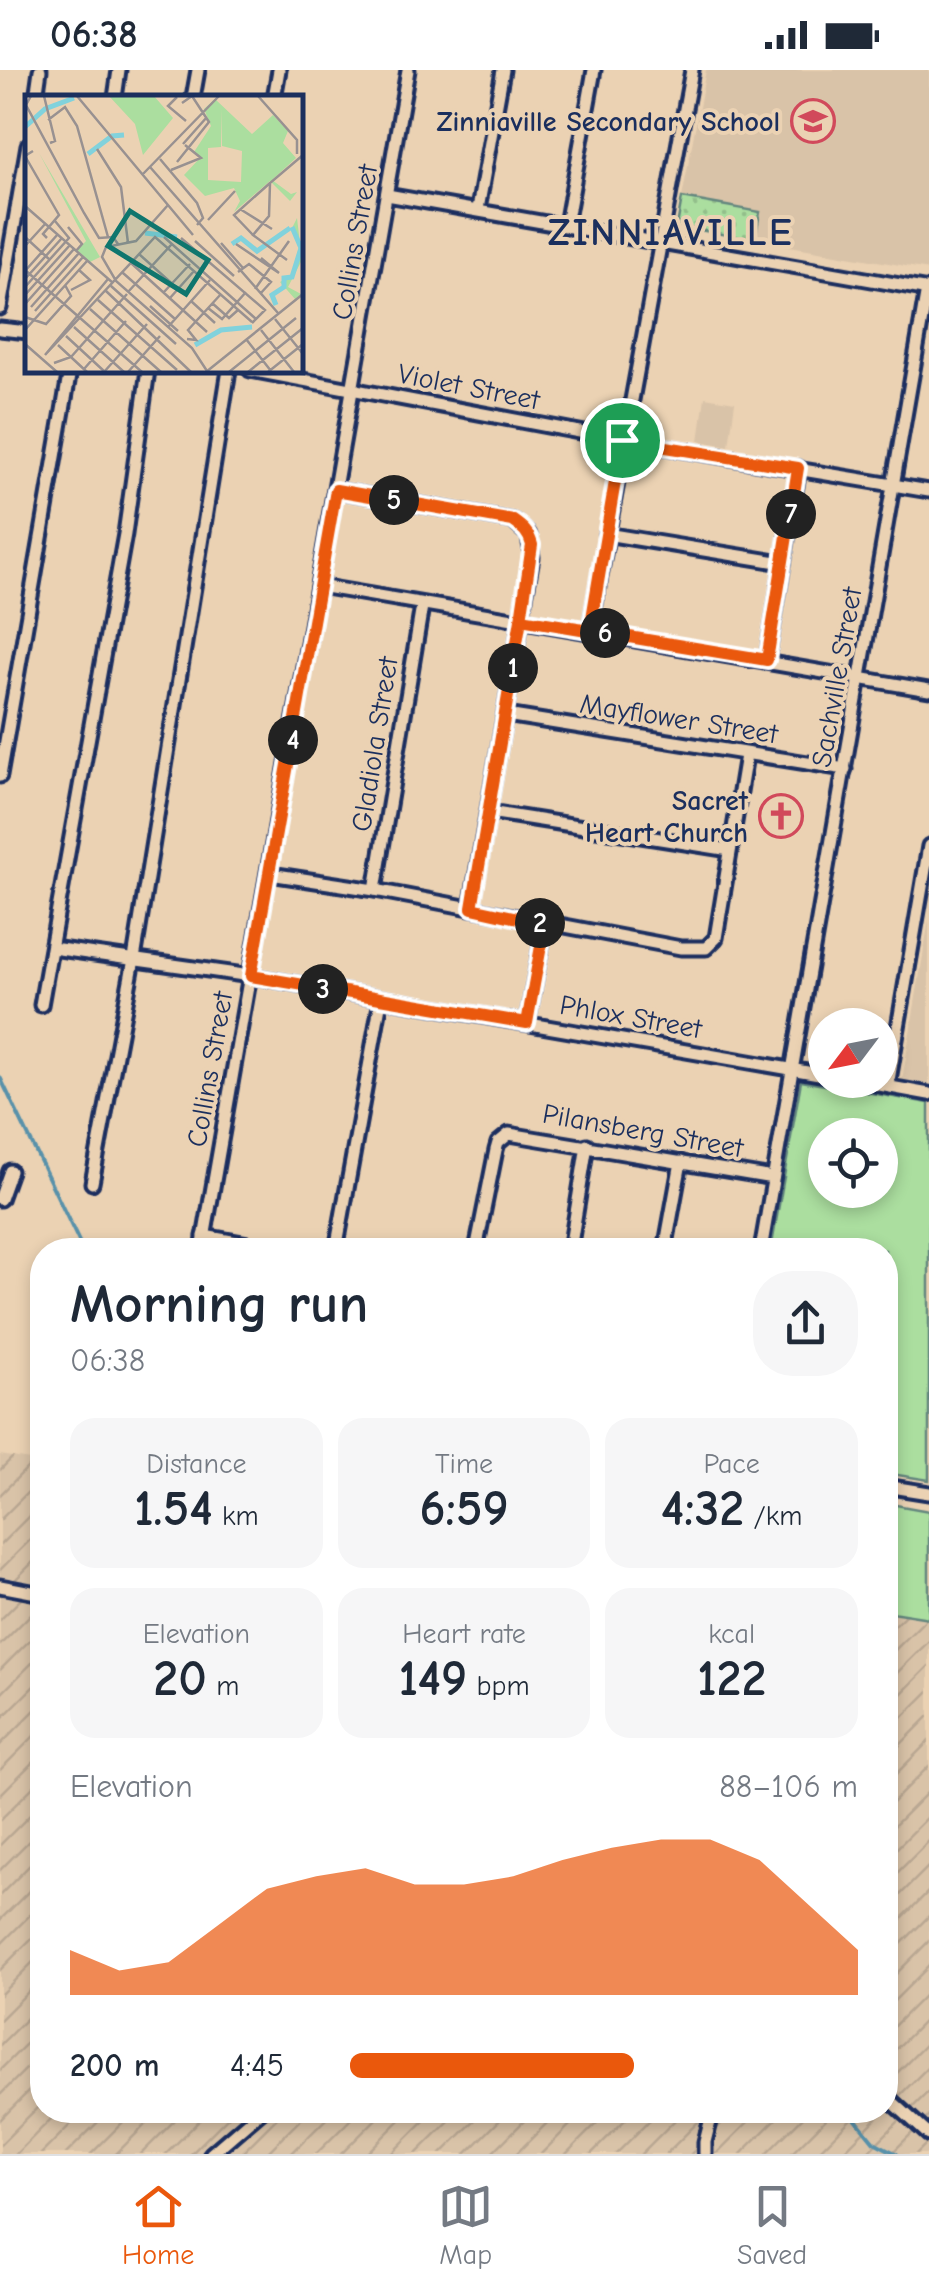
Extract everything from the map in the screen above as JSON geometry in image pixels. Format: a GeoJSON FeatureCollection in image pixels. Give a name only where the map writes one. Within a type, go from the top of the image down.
{"type":"FeatureCollection","features":[{"type":"Feature","properties":{"kind":"street"},"geometry":{"type":"LineString","coordinates":[[36,95],[40,70]]}},
{"type":"Feature","properties":{"kind":"street"},"geometry":{"type":"LineString","coordinates":[[115,95],[119,70]]}},
{"type":"Feature","properties":{"kind":"street"},"geometry":{"type":"LineString","coordinates":[[194,95],[198,70]]}},
{"type":"Feature","properties":{"kind":"street"},"geometry":{"type":"LineString","coordinates":[[275,95],[279,70]]}},
{"type":"Feature","properties":{"kind":"street","name":"Collins Street"},"geometry":{"type":"LineString","coordinates":[[204,1236],[408,70]]}},
{"type":"Feature","properties":{"kind":"street"},"geometry":{"type":"LineString","coordinates":[[478,209],[503,70]]}},
{"type":"Feature","properties":{"kind":"street"},"geometry":{"type":"LineString","coordinates":[[566,225],[594,70]]}},
{"type":"Feature","properties":{"kind":"street"},"geometry":{"type":"LineString","coordinates":[[590,630],[692,70]]}},
{"type":"Feature","properties":{"kind":"street"},"geometry":{"type":"LineString","coordinates":[[0,308],[25,163]]}},
{"type":"Feature","properties":{"kind":"street"},"geometry":{"type":"LineString","coordinates":[[387,195],[928,289]]}},
{"type":"Feature","properties":{"kind":"street","name":"Sachville Street"},"geometry":{"type":"LineString","coordinates":[[763,1238],[928,289]]}},
{"type":"Feature","properties":{"kind":"street"},"geometry":{"type":"LineString","coordinates":[[0,328],[25,332]]}},
{"type":"Feature","properties":{"kind":"street"},"geometry":{"type":"LineString","coordinates":[[0,776],[70,372]]}},
{"type":"Feature","properties":{"kind":"street"},"geometry":{"type":"LineString","coordinates":[[41,1006],[125,534],[148,372]]}},
{"type":"Feature","properties":{"kind":"street"},"geometry":{"type":"LineString","coordinates":[[92,1182],[134,960],[230,372]]}},
{"type":"Feature","properties":{"kind":"street","name":"Violet Street"},"geometry":{"type":"LineString","coordinates":[[260,372],[622,440],[929,491]]}},
{"type":"Feature","properties":{"kind":"street"},"geometry":{"type":"LineString","coordinates":[[767,660],[798,468]]}},
{"type":"Feature","properties":{"kind":"street"},"geometry":{"type":"LineString","coordinates":[[336,490],[513,521],[529,535],[532,545],[521,619],[472,908]]}},
{"type":"Feature","properties":{"kind":"street"},"geometry":{"type":"LineString","coordinates":[[606,534],[784,563]]}},
{"type":"Feature","properties":{"kind":"street"},"geometry":{"type":"LineString","coordinates":[[319,586],[929,690]]}},
{"type":"Feature","properties":{"kind":"street","name":"Gladiola Street"},"geometry":{"type":"LineString","coordinates":[[375,890],[422,606]]}},
{"type":"Feature","properties":{"kind":"street","name":"Mayflower Street"},"geometry":{"type":"LineString","coordinates":[[506,715],[845,769]]}},
{"type":"Feature","properties":{"kind":"street"},"geometry":{"type":"LineString","coordinates":[[270,874],[698,949],[712,944],[716,938],[746,755]]}},
{"type":"Feature","properties":{"kind":"street"},"geometry":{"type":"LineString","coordinates":[[489,812],[730,850]]}},
{"type":"Feature","properties":{"kind":"street"},"geometry":{"type":"LineString","coordinates":[[898,1027],[929,846]]}},
{"type":"Feature","properties":{"kind":"street"},"geometry":{"type":"LineString","coordinates":[[527,1023],[545,924]]}},
{"type":"Feature","properties":{"kind":"street","name":"Phlox Street"},"geometry":{"type":"LineString","coordinates":[[52,948],[251,976],[808,1072]]}},
{"type":"Feature","properties":{"kind":"street"},"geometry":{"type":"LineString","coordinates":[[338,1238],[380,1000]]}},
{"type":"Feature","properties":{"kind":"street"},"geometry":{"type":"LineString","coordinates":[[898,1088],[929,1094]]}},
{"type":"Feature","properties":{"kind":"street","name":"Pilansberg Street"},"geometry":{"type":"LineString","coordinates":[[478,1238],[496,1150],[503,1138],[516,1133],[772,1178]]}},
{"type":"Feature","properties":{"kind":"street"},"geometry":{"type":"LineString","coordinates":[[572,1238],[588,1145]]}},
{"type":"Feature","properties":{"kind":"street"},"geometry":{"type":"LineString","coordinates":[[667,1238],[681,1162]]}},
{"type":"Feature","properties":{"kind":"street"},"geometry":{"type":"LineString","coordinates":[[0,1199],[10,1171]]}},
{"type":"Feature","properties":{"kind":"street"},"geometry":{"type":"LineString","coordinates":[[204,1236],[215,1238]]}},
{"type":"Feature","properties":{"kind":"street"},"geometry":{"type":"LineString","coordinates":[[898,1488],[929,1494]]}},
{"type":"Feature","properties":{"kind":"street"},"geometry":{"type":"LineString","coordinates":[[0,1586],[30,1592]]}},
{"type":"Feature","properties":{"kind":"street"},"geometry":{"type":"LineString","coordinates":[[898,2107],[929,2135]]}},
{"type":"Feature","properties":{"kind":"street"},"geometry":{"type":"LineString","coordinates":[[211,2154],[247,2123]]}},
{"type":"Feature","properties":{"kind":"street"},"geometry":{"type":"LineString","coordinates":[[706,2154],[710,2123]]}},
{"type":"Feature","properties":{"kind":"shaded area","name":"Zinniaville Secondary School"},"geometry":{"type":"Polygon","coordinates":[[[706,70],[929,70],[929,270],[755,240],[760,212],[682,198],[706,70]]]}},
{"type":"Feature","properties":{"kind":"shaded area"},"geometry":{"type":"Polygon","coordinates":[[[705,397],[735,402],[729,446],[699,441],[705,397]]]}},
{"type":"Feature","properties":{"kind":"shaded area"},"geometry":{"type":"Polygon","coordinates":[[[929,920],[929,1085],[902,1081],[929,920]]]}},
{"type":"Feature","properties":{"kind":"shaded area"},"geometry":{"type":"Polygon","coordinates":[[[0,1455],[30,1460],[30,2123],[898,2123],[898,1614],[929,1619],[929,2154],[0,2154],[0,1455]]]}},
{"type":"Feature","properties":{"kind":"green space"},"geometry":{"type":"Polygon","coordinates":[[[682,198],[760,212],[755,240],[677,226],[682,198]]]}},
{"type":"Feature","properties":{"kind":"green space"},"geometry":{"type":"Polygon","coordinates":[[[801,1081],[808,1082],[808,1098],[898,1098],[929,1103],[929,1480],[898,1475],[898,1238],[773,1238],[801,1081]]]}},
{"type":"Feature","properties":{"kind":"green space"},"geometry":{"type":"Polygon","coordinates":[[[898,1505],[929,1511],[929,1618],[898,1613],[898,1505]]]}},
{"type":"Feature","properties":{"kind":"waterway"},"geometry":{"type":"LineString","coordinates":[[0,1077],[77,1238]]}},
{"type":"Feature","properties":{"kind":"waterway"},"geometry":{"type":"LineString","coordinates":[[859,2123],[874,2142],[897,2154]]}},
{"type":"Feature","properties":{"kind":"place","name":"Zinniaville Secondary School"},"geometry":{"type":"Point","coordinates":[813,121]}},
{"type":"Feature","properties":{"kind":"place","name":"Sacret Heart Church"},"geometry":{"type":"Point","coordinates":[781,816]}},
{"type":"Feature","properties":{"kind":"district","name":"ZINNIAVILLE"},"geometry":{"type":"Point","coordinates":[671,232]}},
{"type":"Feature","properties":{"kind":"route"},"geometry":{"type":"LineString","coordinates":[[622,440],[590,630],[521,619],[472,908],[545,924],[527,1023],[251,976],[336,490],[513,521],[522,527],[529,535],[532,556],[521,619],[767,660],[798,468],[622,440]]}}]}
